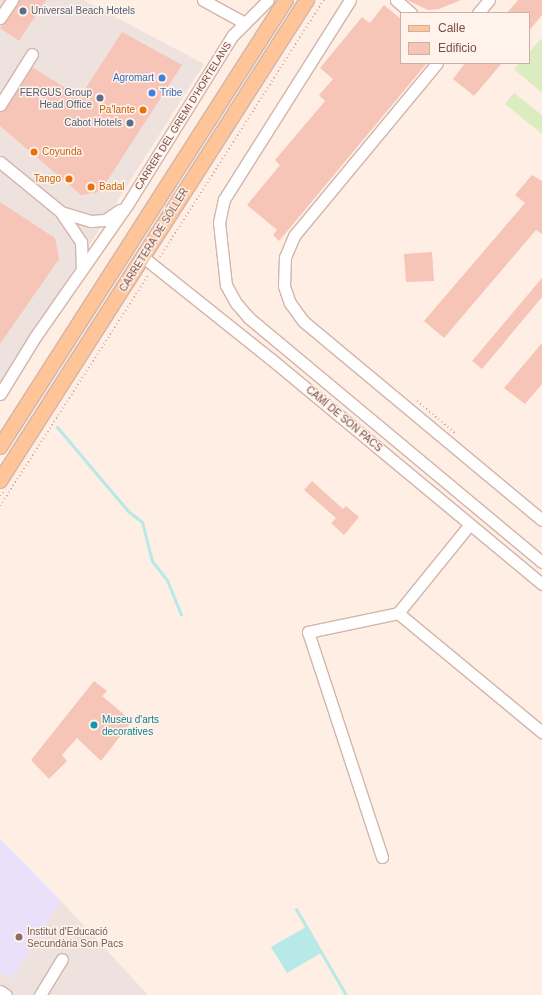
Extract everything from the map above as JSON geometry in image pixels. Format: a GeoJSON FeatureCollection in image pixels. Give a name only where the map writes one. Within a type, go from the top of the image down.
{"type":"FeatureCollection","features":[{"type":"Feature","properties":{"kind":"main road","name":"CARRETERA DE SÓLLER"},"geometry":{"type":"LineString","coordinates":[[0,447],[286,0]]}},
{"type":"Feature","properties":{"kind":"main road","name":"CARRETERA DE SÓLLER"},"geometry":{"type":"LineString","coordinates":[[0,481],[148,261],[307,0]]}},
{"type":"Feature","properties":{"kind":"street"},"geometry":{"type":"LineString","coordinates":[[0,18],[12,0]]}},
{"type":"Feature","properties":{"kind":"street"},"geometry":{"type":"LineString","coordinates":[[203,0],[245,23]]}},
{"type":"Feature","properties":{"kind":"street","name":"CARRER DEL GREMI D'HORTELANS"},"geometry":{"type":"LineString","coordinates":[[0,394],[35,337],[127,205],[233,35],[268,0]]}},
{"type":"Feature","properties":{"kind":"street"},"geometry":{"type":"LineString","coordinates":[[350,0],[224,199],[219,222],[226,285],[236,304],[249,318],[542,562]]}},
{"type":"Feature","properties":{"kind":"street"},"geometry":{"type":"LineString","coordinates":[[396,0],[410,12]]}},
{"type":"Feature","properties":{"kind":"street"},"geometry":{"type":"LineString","coordinates":[[479,12],[489,0]]}},
{"type":"Feature","properties":{"kind":"street"},"geometry":{"type":"LineString","coordinates":[[0,105],[32,54]]}},
{"type":"Feature","properties":{"kind":"street"},"geometry":{"type":"LineString","coordinates":[[436,64],[294,236],[285,257],[284,286],[290,303],[303,321],[542,520]]}},
{"type":"Feature","properties":{"kind":"street"},"geometry":{"type":"LineString","coordinates":[[0,162],[60,212],[81,242],[82,269]]}},
{"type":"Feature","properties":{"kind":"street"},"geometry":{"type":"LineString","coordinates":[[60,212],[91,221],[105,220],[127,205]]}},
{"type":"Feature","properties":{"kind":"street","name":"CAMÍ DE SON PACS"},"geometry":{"type":"LineString","coordinates":[[148,261],[542,584]]}},
{"type":"Feature","properties":{"kind":"street"},"geometry":{"type":"LineString","coordinates":[[382,857],[308,632],[398,613],[470,524]]}},
{"type":"Feature","properties":{"kind":"street"},"geometry":{"type":"LineString","coordinates":[[398,613],[542,732]]}},
{"type":"Feature","properties":{"kind":"street"},"geometry":{"type":"LineString","coordinates":[[40,995],[62,959]]}},
{"type":"Feature","properties":{"kind":"street"},"geometry":{"type":"LineString","coordinates":[[0,991],[6,995]]}},
{"type":"Feature","properties":{"kind":"path"},"geometry":{"type":"LineString","coordinates":[[0,506],[148,261],[324,0]]}},
{"type":"Feature","properties":{"kind":"shaded area"},"geometry":{"type":"Polygon","coordinates":[[[0,0],[83,0],[204,64],[0,386],[0,0]]]}},
{"type":"Feature","properties":{"kind":"shaded area","name":"Institut d'Educació Secundària Son Pacs"},"geometry":{"type":"Polygon","coordinates":[[[0,839],[61,901],[11,979],[0,972],[0,839]]]}},
{"type":"Feature","properties":{"kind":"shaded area"},"geometry":{"type":"Polygon","coordinates":[[[61,901],[148,995],[0,995],[0,972],[11,979],[61,901]]]}},
{"type":"Feature","properties":{"kind":"green space"},"geometry":{"type":"Polygon","coordinates":[[[542,38],[542,93],[514,69],[519,64],[530,64],[530,51],[542,38]]]}},
{"type":"Feature","properties":{"kind":"green space"},"geometry":{"type":"Polygon","coordinates":[[[514,93],[542,115],[542,134],[505,104],[514,93]]]}},
{"type":"Feature","properties":{"kind":"water"},"geometry":{"type":"Polygon","coordinates":[[[306,927],[321,953],[287,973],[271,947],[306,927]]]}},
{"type":"Feature","properties":{"kind":"building","name":"Universal Beach Hotels"},"geometry":{"type":"Polygon","coordinates":[[[19,0],[46,0],[19,41],[0,28],[19,0]]]}},
{"type":"Feature","properties":{"kind":"building"},"geometry":{"type":"Polygon","coordinates":[[[407,0],[461,0],[439,9],[428,10],[407,0]]]}},
{"type":"Feature","properties":{"kind":"building"},"geometry":{"type":"Polygon","coordinates":[[[518,0],[542,0],[542,15],[530,30],[530,12],[508,12],[518,0]]]}},
{"type":"Feature","properties":{"kind":"building"},"geometry":{"type":"Polygon","coordinates":[[[384,5],[400,18],[400,64],[426,64],[279,241],[273,235],[277,230],[247,205],[280,165],[275,160],[325,101],[319,95],[333,79],[320,68],[362,17],[370,23],[384,5]]]}},
{"type":"Feature","properties":{"kind":"building"},"geometry":{"type":"Polygon","coordinates":[[[122,32],[182,65],[100,192],[81,195],[0,126],[0,112],[6,109],[32,67],[80,97],[122,32]]]}},
{"type":"Feature","properties":{"kind":"building"},"geometry":{"type":"Polygon","coordinates":[[[464,64],[501,64],[474,96],[453,79],[464,64]]]}},
{"type":"Feature","properties":{"kind":"building"},"geometry":{"type":"Polygon","coordinates":[[[532,175],[542,181],[542,234],[536,230],[444,338],[424,321],[525,203],[515,195],[532,175]]]}},
{"type":"Feature","properties":{"kind":"building"},"geometry":{"type":"Polygon","coordinates":[[[0,202],[55,238],[59,259],[0,344],[0,202]]]}},
{"type":"Feature","properties":{"kind":"building"},"geometry":{"type":"Polygon","coordinates":[[[432,252],[434,281],[406,282],[404,254],[432,252]]]}},
{"type":"Feature","properties":{"kind":"building"},"geometry":{"type":"Polygon","coordinates":[[[542,278],[542,297],[482,369],[472,361],[542,278]]]}},
{"type":"Feature","properties":{"kind":"building"},"geometry":{"type":"Polygon","coordinates":[[[542,343],[542,384],[525,404],[504,388],[542,343]]]}},
{"type":"Feature","properties":{"kind":"building"},"geometry":{"type":"Polygon","coordinates":[[[312,481],[343,509],[346,506],[359,517],[344,535],[331,523],[336,518],[304,490],[312,481]]]}},
{"type":"Feature","properties":{"kind":"building","name":"Museu d'arts decoratives"},"geometry":{"type":"Polygon","coordinates":[[[94,681],[107,691],[102,696],[132,721],[101,761],[77,738],[62,755],[67,761],[49,779],[31,760],[94,681]]]}},
{"type":"Feature","properties":{"kind":"waterway"},"geometry":{"type":"LineString","coordinates":[[57,427],[128,511],[142,522],[152,561],[167,580],[181,614]]}},
{"type":"Feature","properties":{"kind":"waterway"},"geometry":{"type":"LineString","coordinates":[[296,909],[346,995]]}},
{"type":"Feature","properties":{"kind":"place","name":"Universal Beach Hotels"},"geometry":{"type":"Point","coordinates":[23,11]}},
{"type":"Feature","properties":{"kind":"place","name":"Agromart"},"geometry":{"type":"Point","coordinates":[162,78]}},
{"type":"Feature","properties":{"kind":"place","name":"Tribe"},"geometry":{"type":"Point","coordinates":[152,93]}},
{"type":"Feature","properties":{"kind":"place","name":"FERGUS Group Head Office"},"geometry":{"type":"Point","coordinates":[100,98]}},
{"type":"Feature","properties":{"kind":"place","name":"Pa'lante"},"geometry":{"type":"Point","coordinates":[143,110]}},
{"type":"Feature","properties":{"kind":"place","name":"Cabot Hotels"},"geometry":{"type":"Point","coordinates":[130,123]}},
{"type":"Feature","properties":{"kind":"place","name":"Coyunda"},"geometry":{"type":"Point","coordinates":[34,152]}},
{"type":"Feature","properties":{"kind":"place","name":"Tango"},"geometry":{"type":"Point","coordinates":[69,179]}},
{"type":"Feature","properties":{"kind":"place","name":"Badal"},"geometry":{"type":"Point","coordinates":[91,187]}},
{"type":"Feature","properties":{"kind":"place","name":"Museu d'arts decoratives"},"geometry":{"type":"Point","coordinates":[94,725]}},
{"type":"Feature","properties":{"kind":"place","name":"Institut d'Educació Secundària Son Pacs"},"geometry":{"type":"Point","coordinates":[19,937]}}]}
